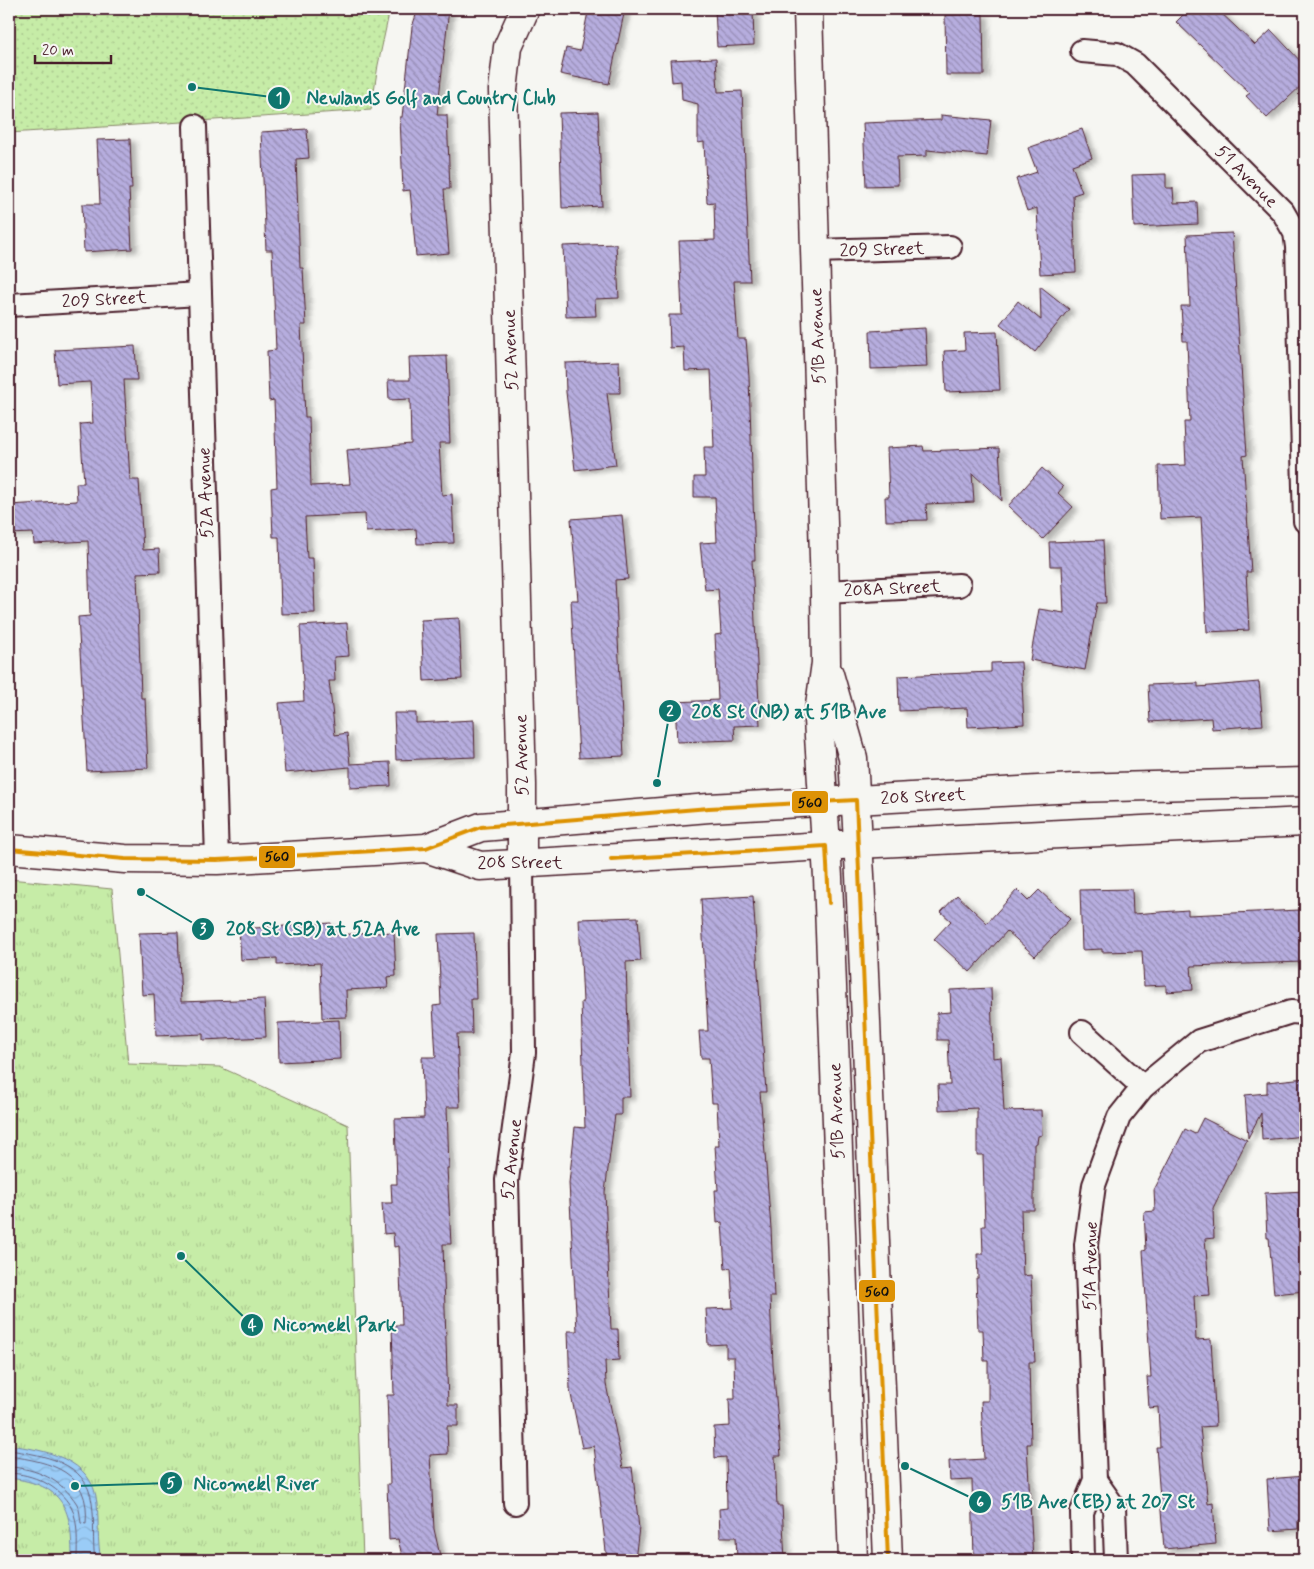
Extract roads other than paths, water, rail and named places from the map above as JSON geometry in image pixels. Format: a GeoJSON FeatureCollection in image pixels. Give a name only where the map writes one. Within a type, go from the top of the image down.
{"type":"FeatureCollection","features":[{"type":"Feature","properties":{"kind":"street","name":"52 Avenue"},"geometry":{"type":"LineString","coordinates":[[515,1503],[506,1180],[524,1053],[522,824],[503,90],[508,47],[525,9]]}},
{"type":"Feature","properties":{"kind":"street","name":"51B Avenue"},"geometry":{"type":"LineString","coordinates":[[808,9],[826,663],[818,720],[826,846],[853,1560]]}},
{"type":"Feature","properties":{"kind":"street","name":"51 Avenue"},"geometry":{"type":"LineString","coordinates":[[1082,51],[1117,54],[1134,64],[1290,222],[1297,247],[1305,521]]}},
{"type":"Feature","properties":{"kind":"street","name":"52A Avenue"},"geometry":{"type":"LineString","coordinates":[[195,126],[217,860]]}},
{"type":"Feature","properties":{"kind":"street","name":"209 Street"},"geometry":{"type":"LineString","coordinates":[[815,251],[950,247]]}},
{"type":"Feature","properties":{"kind":"street","name":"209 Street"},"geometry":{"type":"LineString","coordinates":[[9,305],[200,294]]}},
{"type":"Feature","properties":{"kind":"street","name":"208A Street"},"geometry":{"type":"LineString","coordinates":[[825,592],[959,585]]}},
{"type":"Feature","properties":{"kind":"street","name":"51B Avenue"},"geometry":{"type":"LineString","coordinates":[[826,663],[853,758],[856,800],[888,1560]]}},
{"type":"Feature","properties":{"kind":"street","name":"208 Street"},"geometry":{"type":"LineString","coordinates":[[9,849],[125,858],[217,860],[426,848],[481,828],[709,808],[1074,788],[1305,782]]}},
{"type":"Feature","properties":{"kind":"street","name":"208 Street"},"geometry":{"type":"LineString","coordinates":[[426,848],[480,866],[858,844],[1305,822]]}},
{"type":"Feature","properties":{"kind":"street","name":"51A Avenue"},"geometry":{"type":"LineString","coordinates":[[1083,1560],[1082,1512],[1095,1480],[1086,1244],[1094,1185],[1119,1117],[1143,1087],[1200,1041],[1291,1012],[1305,1013]]}},
{"type":"Feature","properties":{"kind":"street"},"geometry":{"type":"LineString","coordinates":[[1082,1032],[1143,1087]]}},
{"type":"Feature","properties":{"kind":"street"},"geometry":{"type":"LineString","coordinates":[[1095,1480],[1114,1507],[1116,1560]]}},
{"type":"Feature","properties":{"kind":"water"},"geometry":{"type":"Polygon","coordinates":[[[9,1445],[37,1450],[65,1459],[77,1466],[86,1476],[94,1488],[97,1503],[101,1560],[72,1560],[70,1527],[67,1513],[61,1502],[54,1494],[42,1487],[28,1481],[9,1478],[9,1445]]]}},
{"type":"Feature","properties":{"kind":"place","name":"Newlands Golf and Country Club"},"geometry":{"type":"Point","coordinates":[192,87]}},
{"type":"Feature","properties":{"kind":"place","name":"208 St (NB) at 51B Ave"},"geometry":{"type":"Point","coordinates":[657,783]}},
{"type":"Feature","properties":{"kind":"place","name":"208 St (SB) at 52A Ave"},"geometry":{"type":"Point","coordinates":[141,892]}},
{"type":"Feature","properties":{"kind":"place","name":"Nicomekl Park"},"geometry":{"type":"Point","coordinates":[181,1256]}},
{"type":"Feature","properties":{"kind":"place","name":"51B Ave (EB) at 207 St"},"geometry":{"type":"Point","coordinates":[905,1466]}},
{"type":"Feature","properties":{"kind":"place","name":"Nicomekl River"},"geometry":{"type":"Point","coordinates":[75,1486]}}]}
